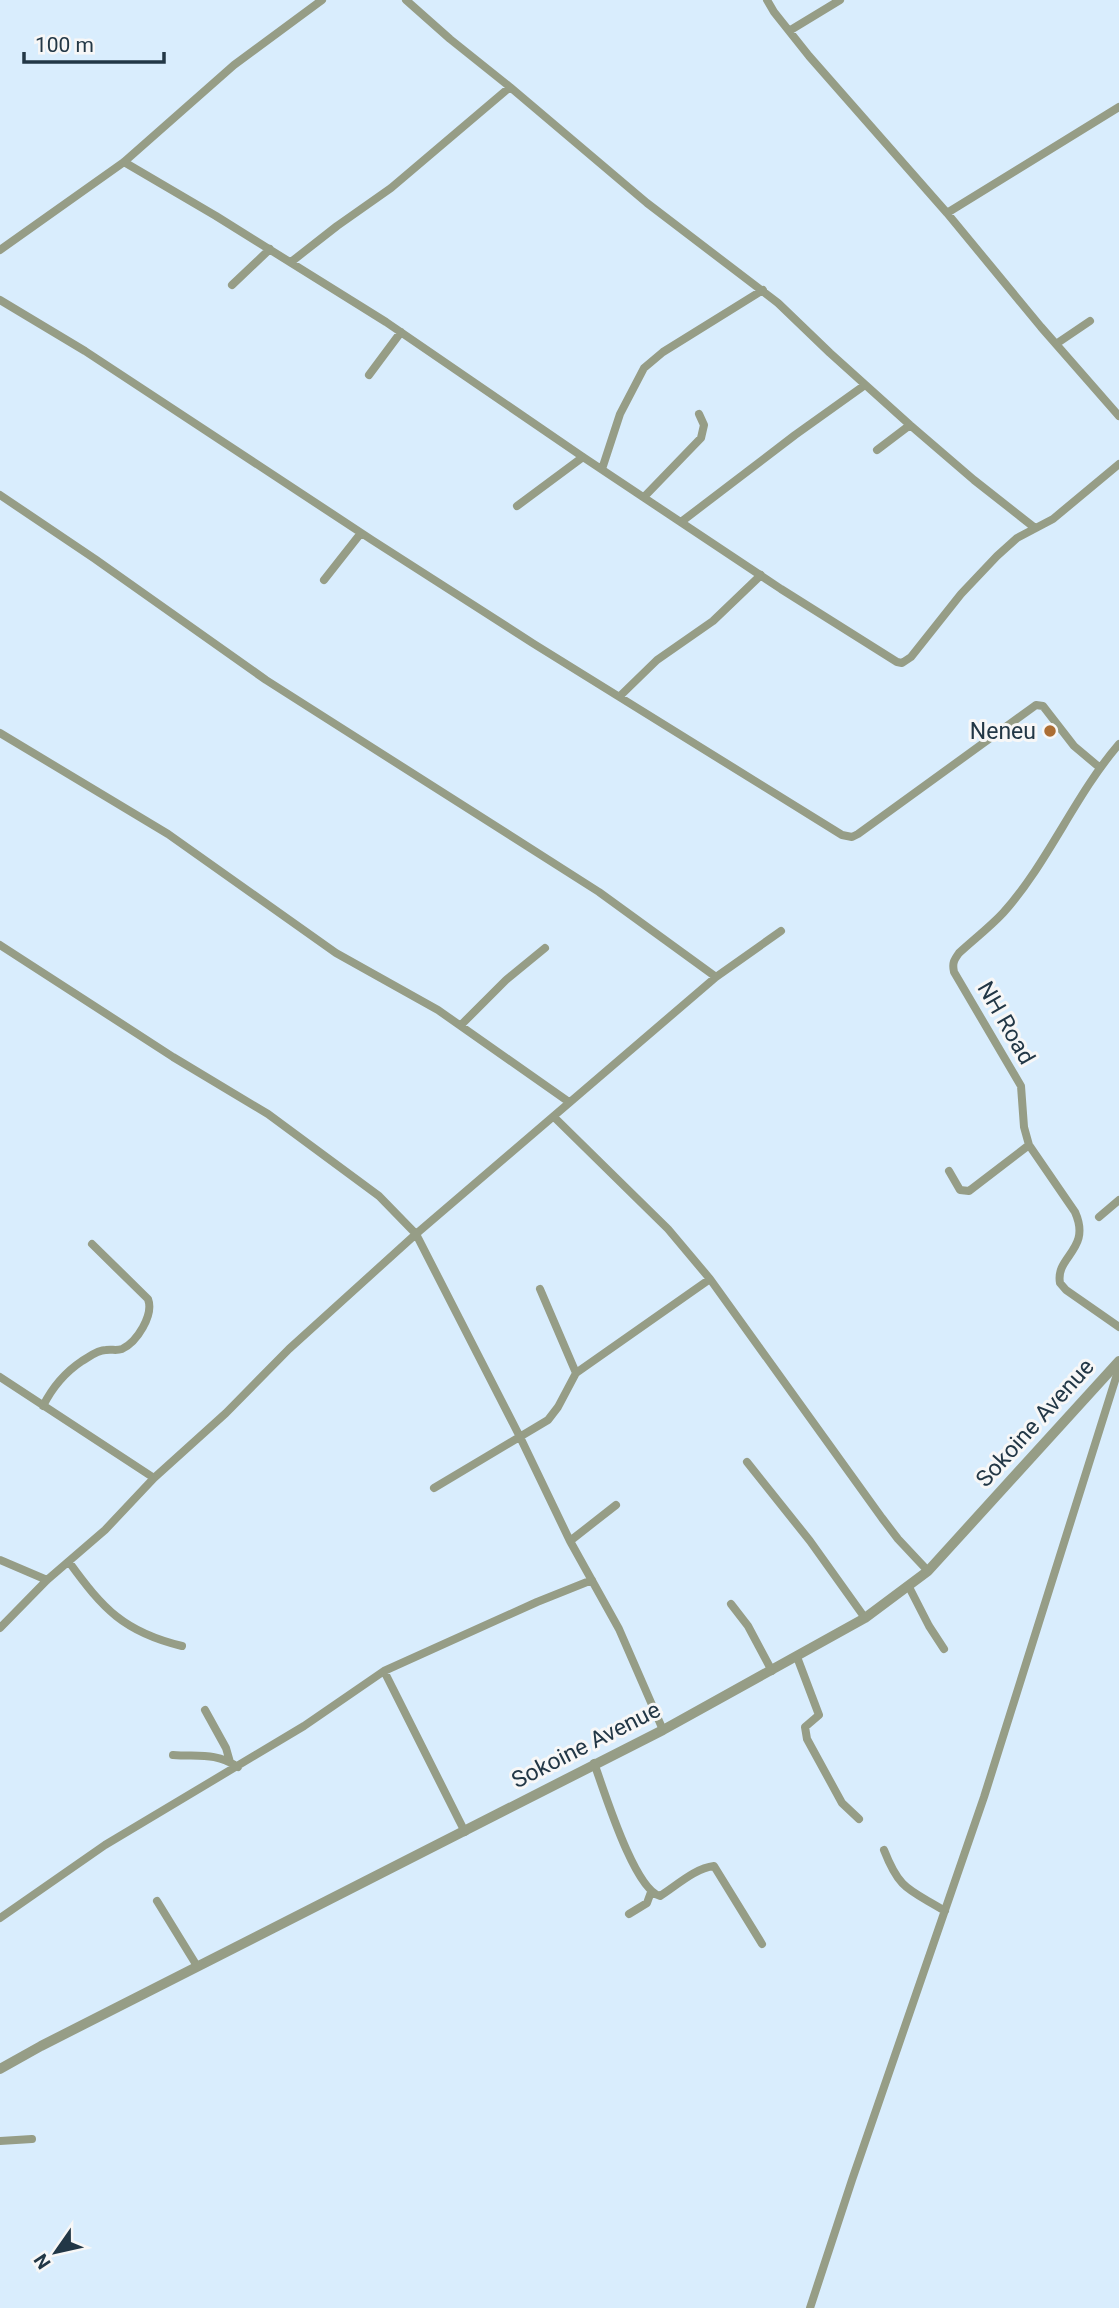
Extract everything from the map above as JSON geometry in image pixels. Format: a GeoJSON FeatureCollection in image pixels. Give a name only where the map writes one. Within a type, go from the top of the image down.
{"type":"FeatureCollection","features":[{"type":"Feature","properties":{"kind":"street"},"geometry":{"type":"LineString","coordinates":[[0,250],[124,162],[233,65],[322,0]]}},
{"type":"Feature","properties":{"kind":"street"},"geometry":{"type":"LineString","coordinates":[[406,0],[648,203],[762,290],[910,425],[1035,528]]}},
{"type":"Feature","properties":{"kind":"street"},"geometry":{"type":"LineString","coordinates":[[767,0],[789,31],[1119,416]]}},
{"type":"Feature","properties":{"kind":"street"},"geometry":{"type":"LineString","coordinates":[[789,31],[840,0]]}},
{"type":"Feature","properties":{"kind":"street"},"geometry":{"type":"LineString","coordinates":[[291,262],[391,188],[510,87]]}},
{"type":"Feature","properties":{"kind":"street"},"geometry":{"type":"LineString","coordinates":[[947,213],[1119,107]]}},
{"type":"Feature","properties":{"kind":"street"},"geometry":{"type":"LineString","coordinates":[[124,162],[270,249],[401,332],[583,457],[897,662],[902,663],[919,649],[961,594],[1017,538],[1053,519],[1119,464]]}},
{"type":"Feature","properties":{"kind":"street"},"geometry":{"type":"LineString","coordinates":[[232,285],[270,249]]}},
{"type":"Feature","properties":{"kind":"street"},"geometry":{"type":"LineString","coordinates":[[602,469],[620,414],[644,368],[663,352],[762,290]]}},
{"type":"Feature","properties":{"kind":"street"},"geometry":{"type":"LineString","coordinates":[[0,300],[108,365],[534,645],[842,835],[852,837],[858,834],[1036,705],[1043,706],[1074,746],[1099,767]]}},
{"type":"Feature","properties":{"kind":"street"},"geometry":{"type":"LineString","coordinates":[[1056,344],[1090,321]]}},
{"type":"Feature","properties":{"kind":"street"},"geometry":{"type":"LineString","coordinates":[[369,375],[401,332]]}},
{"type":"Feature","properties":{"kind":"street"},"geometry":{"type":"LineString","coordinates":[[681,522],[865,385]]}},
{"type":"Feature","properties":{"kind":"street"},"geometry":{"type":"LineString","coordinates":[[644,497],[701,438],[704,425],[699,414]]}},
{"type":"Feature","properties":{"kind":"street"},"geometry":{"type":"LineString","coordinates":[[877,450],[910,425]]}},
{"type":"Feature","properties":{"kind":"street"},"geometry":{"type":"LineString","coordinates":[[517,506],[583,457]]}},
{"type":"Feature","properties":{"kind":"street"},"geometry":{"type":"LineString","coordinates":[[0,495],[243,665],[599,892],[716,977]]}},
{"type":"Feature","properties":{"kind":"street"},"geometry":{"type":"LineString","coordinates":[[324,580],[361,533]]}},
{"type":"Feature","properties":{"kind":"street"},"geometry":{"type":"LineString","coordinates":[[620,696],[657,660],[713,621],[761,575]]}},
{"type":"Feature","properties":{"kind":"street"},"geometry":{"type":"LineString","coordinates":[[0,733],[188,847],[336,953],[461,1025],[569,1102]]}},
{"type":"Feature","properties":{"kind":"street","name":"NH Road"},"geometry":{"type":"LineString","coordinates":[[1119,744],[1099,767],[1038,865],[1003,913],[953,961],[954,972],[1021,1086],[1024,1127],[1029,1146],[1080,1223],[1082,1232],[1060,1273],[1060,1283],[1119,1327]]}},
{"type":"Feature","properties":{"kind":"street"},"geometry":{"type":"LineString","coordinates":[[0,1628],[47,1580],[105,1530],[289,1349],[416,1234],[716,977],[781,931]]}},
{"type":"Feature","properties":{"kind":"street"},"geometry":{"type":"LineString","coordinates":[[0,945],[173,1057],[268,1114],[379,1196],[416,1234],[520,1437],[569,1541],[619,1629],[663,1730]]}},
{"type":"Feature","properties":{"kind":"street"},"geometry":{"type":"LineString","coordinates":[[461,1025],[506,980],[545,948]]}},
{"type":"Feature","properties":{"kind":"street"},"geometry":{"type":"LineString","coordinates":[[554,1117],[668,1229],[710,1279],[882,1518],[928,1571]]}},
{"type":"Feature","properties":{"kind":"street"},"geometry":{"type":"LineString","coordinates":[[949,1171],[960,1190],[970,1191],[1029,1146]]}},
{"type":"Feature","properties":{"kind":"street"},"geometry":{"type":"LineString","coordinates":[[1099,1217],[1119,1200]]}},
{"type":"Feature","properties":{"kind":"street"},"geometry":{"type":"LineString","coordinates":[[43,1406],[60,1380],[80,1362],[98,1352],[122,1349],[135,1339],[148,1314],[148,1299],[92,1244]]}},
{"type":"Feature","properties":{"kind":"street"},"geometry":{"type":"LineString","coordinates":[[434,1488],[548,1420],[576,1373],[710,1279]]}},
{"type":"Feature","properties":{"kind":"street"},"geometry":{"type":"LineString","coordinates":[[540,1289],[576,1373]]}},
{"type":"Feature","properties":{"kind":"street","name":"Sokoine Avenue"},"geometry":{"type":"LineString","coordinates":[[0,2069],[663,1730],[865,1618],[928,1571],[1119,1362]]}},
{"type":"Feature","properties":{"kind":"street"},"geometry":{"type":"LineString","coordinates":[[810,2308],[984,1797],[1119,1368]]}},
{"type":"Feature","properties":{"kind":"street"},"geometry":{"type":"LineString","coordinates":[[0,1377],[155,1478]]}},
{"type":"Feature","properties":{"kind":"street"},"geometry":{"type":"LineString","coordinates":[[747,1462],[810,1541],[865,1618]]}},
{"type":"Feature","properties":{"kind":"street"},"geometry":{"type":"LineString","coordinates":[[569,1541],[616,1505]]}},
{"type":"Feature","properties":{"kind":"street"},"geometry":{"type":"LineString","coordinates":[[0,1560],[47,1580]]}},
{"type":"Feature","properties":{"kind":"street"},"geometry":{"type":"LineString","coordinates":[[69,1562],[106,1609],[129,1626],[157,1639],[182,1646]]}},
{"type":"Feature","properties":{"kind":"street"},"geometry":{"type":"LineString","coordinates":[[0,1918],[105,1845],[234,1764],[325,1712],[384,1671],[592,1580]]}},
{"type":"Feature","properties":{"kind":"street"},"geometry":{"type":"LineString","coordinates":[[909,1587],[944,1649]]}},
{"type":"Feature","properties":{"kind":"street"},"geometry":{"type":"LineString","coordinates":[[731,1604],[748,1626],[772,1671]]}},
{"type":"Feature","properties":{"kind":"street"},"geometry":{"type":"LineString","coordinates":[[797,1657],[819,1714],[805,1727],[807,1739],[842,1803],[859,1819]]}},
{"type":"Feature","properties":{"kind":"street"},"geometry":{"type":"LineString","coordinates":[[384,1671],[465,1832]]}},
{"type":"Feature","properties":{"kind":"street"},"geometry":{"type":"LineString","coordinates":[[205,1710],[234,1764]]}},
{"type":"Feature","properties":{"kind":"street"},"geometry":{"type":"LineString","coordinates":[[173,1755],[208,1755],[225,1758],[234,1764]]}},
{"type":"Feature","properties":{"kind":"street"},"geometry":{"type":"LineString","coordinates":[[594,1763],[624,1843],[651,1892],[660,1896],[693,1874],[714,1866],[762,1944]]}},
{"type":"Feature","properties":{"kind":"street"},"geometry":{"type":"LineString","coordinates":[[884,1850],[892,1872],[903,1886],[945,1910]]}},
{"type":"Feature","properties":{"kind":"street"},"geometry":{"type":"LineString","coordinates":[[629,1914],[647,1903],[651,1892]]}},
{"type":"Feature","properties":{"kind":"street"},"geometry":{"type":"LineString","coordinates":[[157,1901],[197,1966]]}},
{"type":"Feature","properties":{"kind":"street"},"geometry":{"type":"LineString","coordinates":[[0,2141],[32,2139]]}},
{"type":"Feature","properties":{"kind":"place","name":"Neneu"},"geometry":{"type":"Point","coordinates":[1050,731]}}]}
